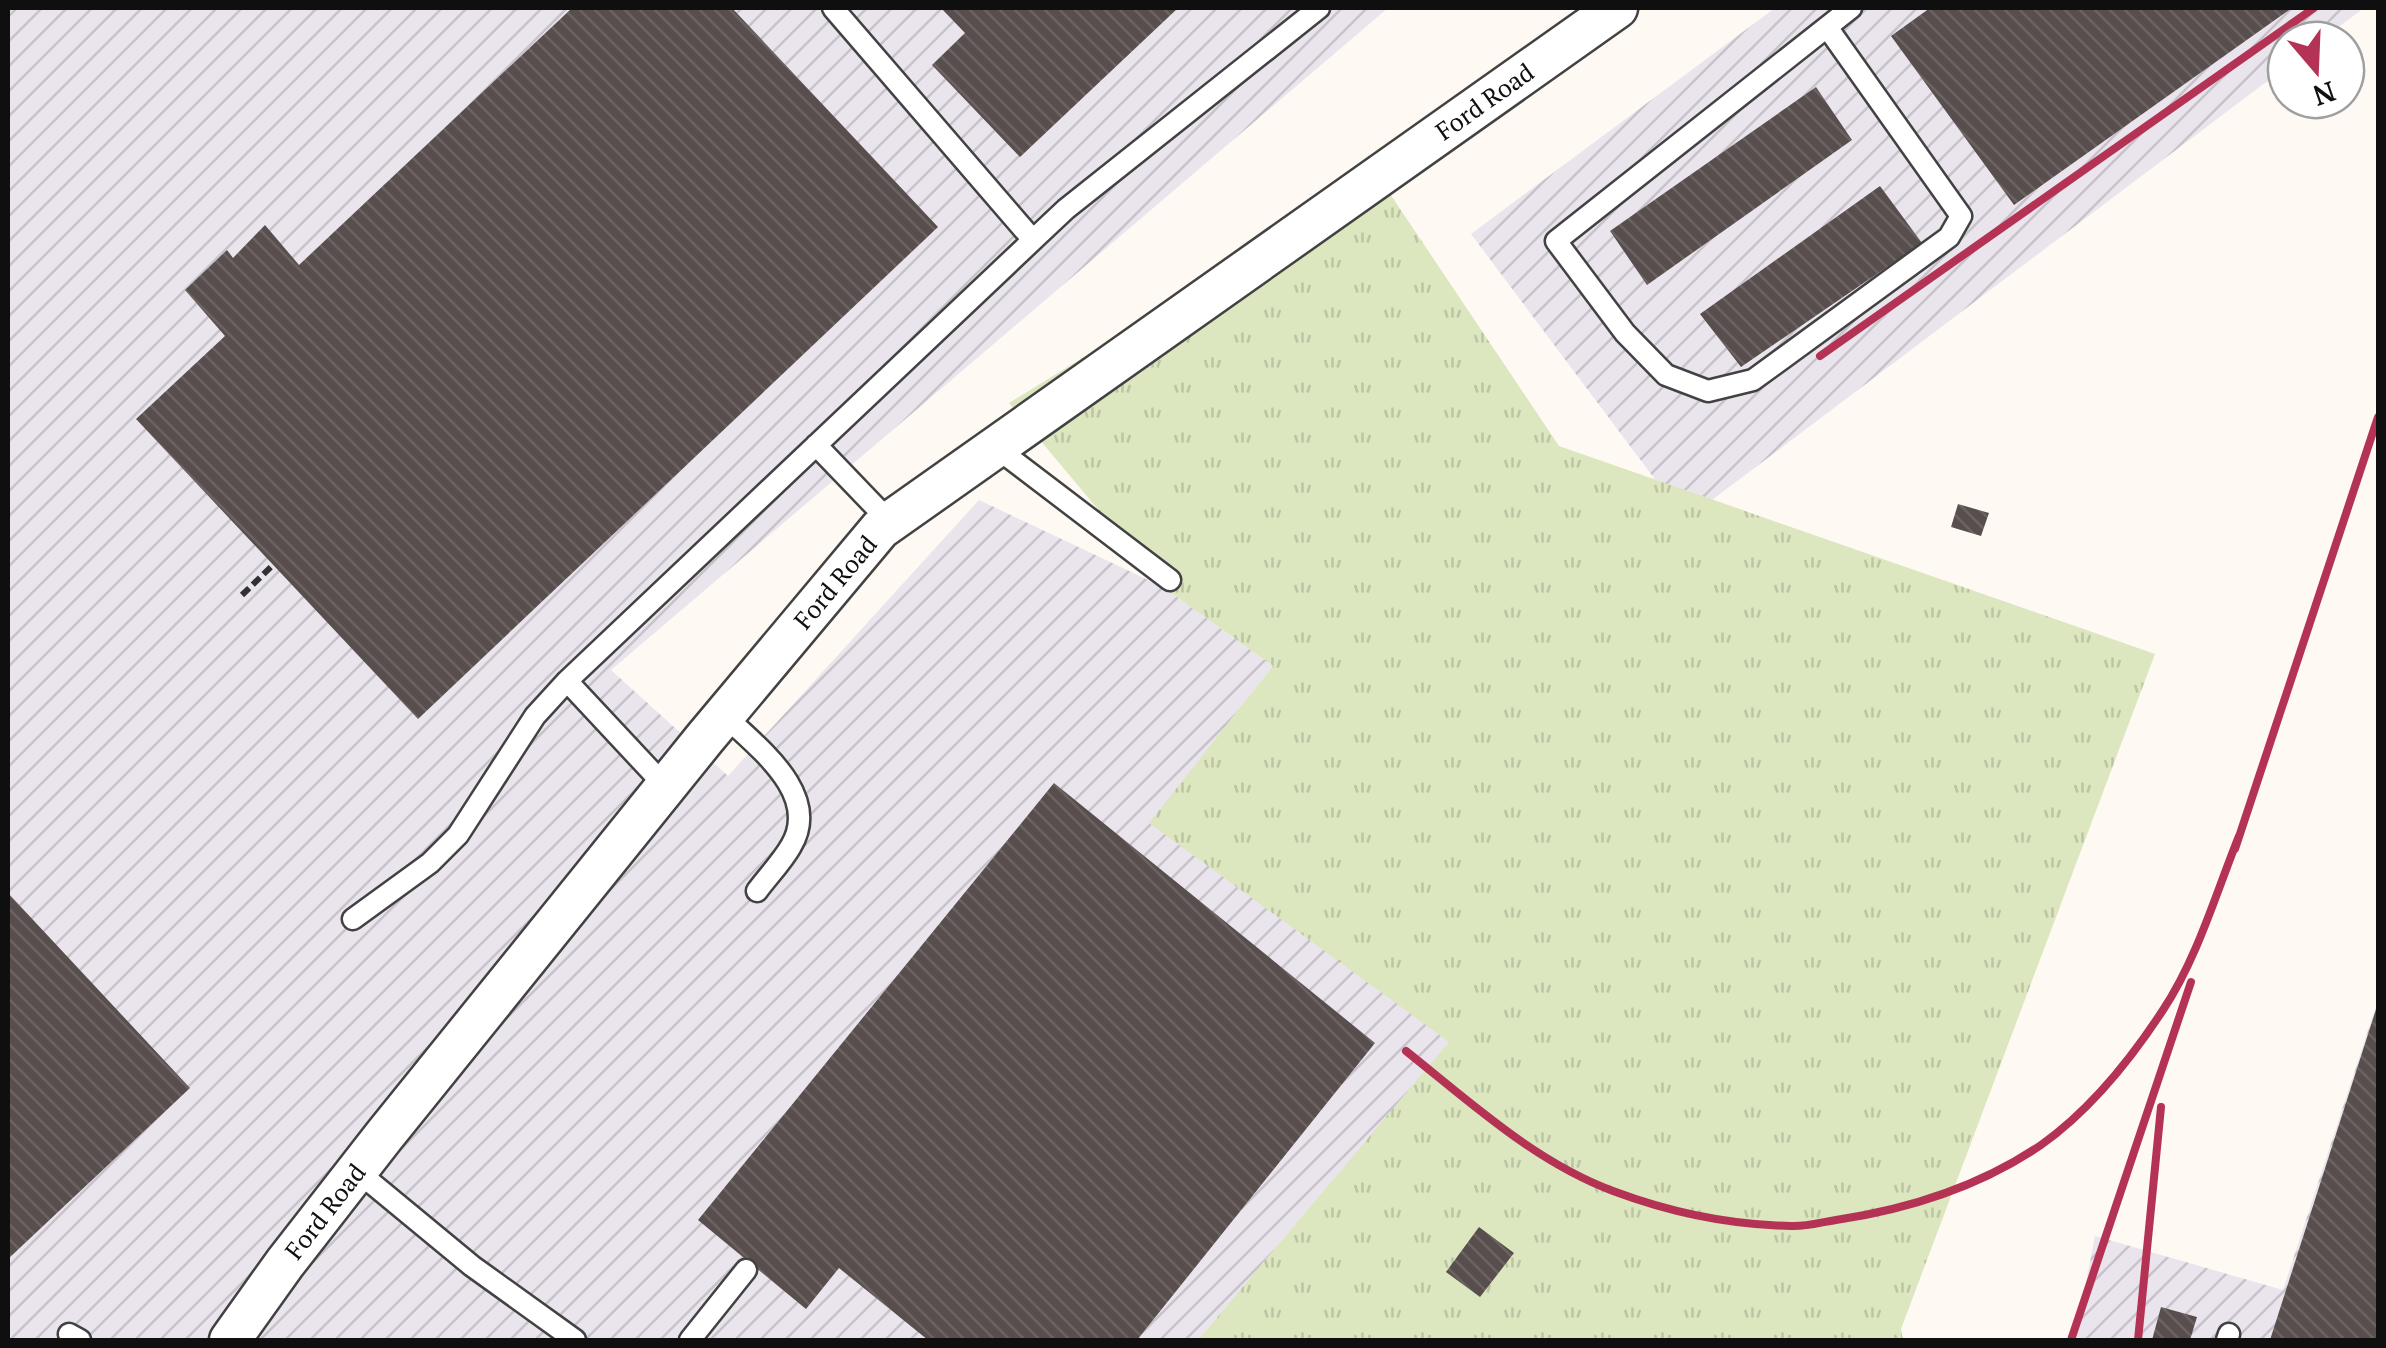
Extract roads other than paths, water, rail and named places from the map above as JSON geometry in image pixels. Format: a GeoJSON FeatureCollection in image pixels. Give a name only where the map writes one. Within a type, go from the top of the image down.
{"type":"FeatureCollection","features":[{"type":"Feature","properties":{"kind":"street","name":"Ford Road"},"geometry":{"type":"LineString","coordinates":[[230,1340],[357,1171],[880,529],[1617,8]]}},
{"type":"Feature","properties":{"kind":"lane"},"geometry":{"type":"LineString","coordinates":[[832,8],[1033,240]]}},
{"type":"Feature","properties":{"kind":"lane"},"geometry":{"type":"LineString","coordinates":[[353,920],[430,863],[458,835],[534,716],[816,444],[1081,197],[1319,8]]}},
{"type":"Feature","properties":{"kind":"lane"},"geometry":{"type":"LineString","coordinates":[[1827,27],[1960,216],[1949,237],[1753,380],[1708,391],[1666,375],[1624,333],[1556,241],[1827,27],[1852,8]]}},
{"type":"Feature","properties":{"kind":"lane"},"geometry":{"type":"LineString","coordinates":[[816,444],[890,522]]}},
{"type":"Feature","properties":{"kind":"lane"},"geometry":{"type":"LineString","coordinates":[[994,446],[1170,580]]}},
{"type":"Feature","properties":{"kind":"lane"},"geometry":{"type":"LineString","coordinates":[[567,681],[666,788]]}},
{"type":"Feature","properties":{"kind":"lane"},"geometry":{"type":"LineString","coordinates":[[724,716],[776,764],[796,798],[799,824],[792,844],[757,891]]}},
{"type":"Feature","properties":{"kind":"lane"},"geometry":{"type":"LineString","coordinates":[[357,1171],[472,1266],[576,1340]]}},
{"type":"Feature","properties":{"kind":"lane"},"geometry":{"type":"LineString","coordinates":[[690,1340],[746,1270]]}},
{"type":"Feature","properties":{"kind":"railway"},"geometry":{"type":"LineString","coordinates":[[1820,356],[2314,8]]}},
{"type":"Feature","properties":{"kind":"railway"},"geometry":{"type":"LineString","coordinates":[[2235,849],[2378,417]]}},
{"type":"Feature","properties":{"kind":"railway"},"geometry":{"type":"LineString","coordinates":[[1406,1051],[1530,1147],[1584,1179],[1634,1198],[1700,1216],[1768,1225],[1808,1225],[1891,1210],[1943,1194],[2017,1160],[2059,1131],[2108,1083],[2175,990],[2196,948],[2239,836]]}},
{"type":"Feature","properties":{"kind":"railway"},"geometry":{"type":"LineString","coordinates":[[2071,1340],[2191,982]]}},
{"type":"Feature","properties":{"kind":"railway"},"geometry":{"type":"LineString","coordinates":[[2138,1340],[2161,1107]]}}]}
